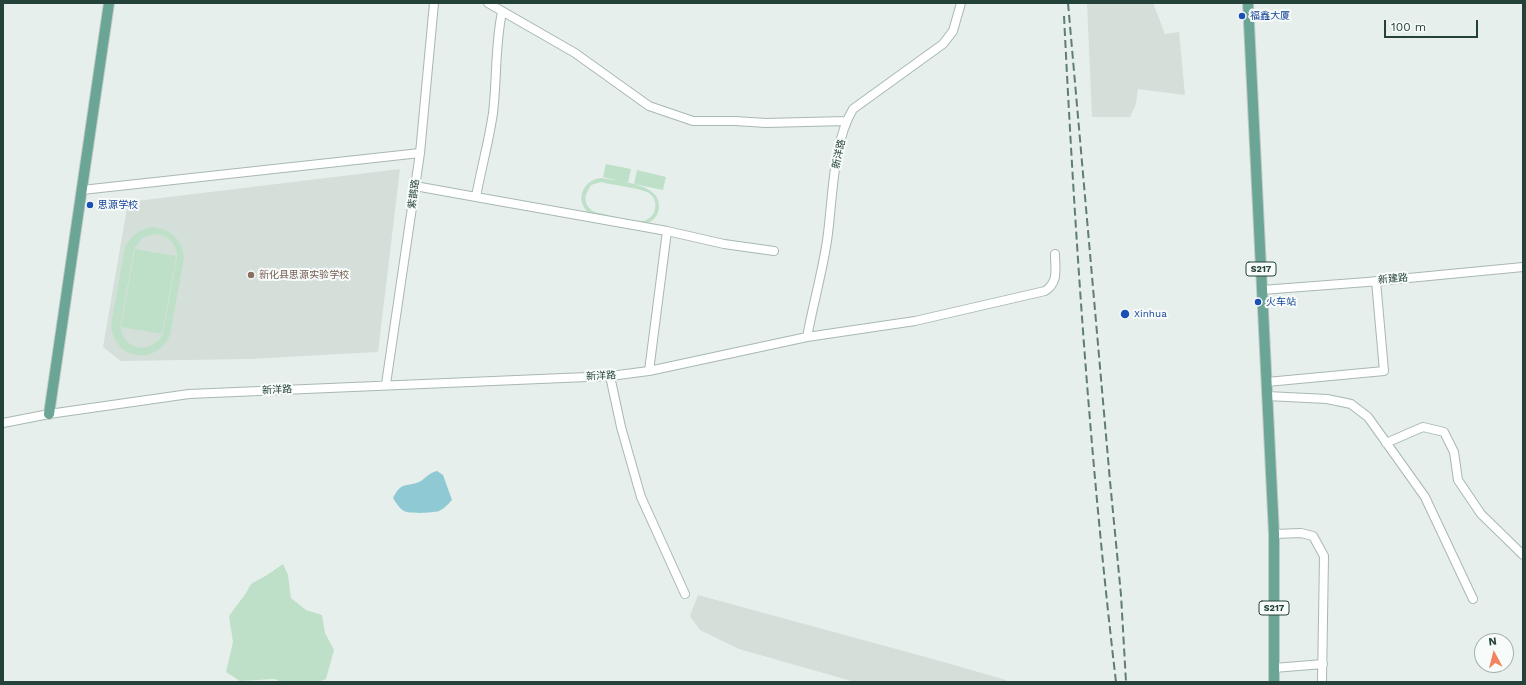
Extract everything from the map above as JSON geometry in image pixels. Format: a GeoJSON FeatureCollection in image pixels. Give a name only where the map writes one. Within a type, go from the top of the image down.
{"type":"FeatureCollection","features":[{"type":"Feature","properties":{"kind":"main road"},"geometry":{"type":"LineString","coordinates":[[49,414],[109,3]]}},
{"type":"Feature","properties":{"kind":"main road","name":"S217"},"geometry":{"type":"LineString","coordinates":[[1248,3],[1274,534],[1274,682]]}},
{"type":"Feature","properties":{"kind":"street","name":"紫鹊路"},"geometry":{"type":"LineString","coordinates":[[386,384],[420,153],[434,3]]}},
{"type":"Feature","properties":{"kind":"street"},"geometry":{"type":"LineString","coordinates":[[488,3],[575,53],[649,106],[694,121],[766,123],[846,121]]}},
{"type":"Feature","properties":{"kind":"street","name":"新洋路"},"geometry":{"type":"LineString","coordinates":[[3,423],[49,414],[189,394],[386,384],[610,376],[649,371],[807,337],[827,242],[836,165],[846,121],[853,109],[943,44],[953,31],[961,3]]}},
{"type":"Feature","properties":{"kind":"street"},"geometry":{"type":"LineString","coordinates":[[476,196],[492,114],[498,31],[502,12]]}},
{"type":"Feature","properties":{"kind":"street"},"geometry":{"type":"LineString","coordinates":[[82,190],[420,153]]}},
{"type":"Feature","properties":{"kind":"street"},"geometry":{"type":"LineString","coordinates":[[415,186],[667,231],[724,244],[774,251]]}},
{"type":"Feature","properties":{"kind":"street"},"geometry":{"type":"LineString","coordinates":[[649,371],[667,231]]}},
{"type":"Feature","properties":{"kind":"street"},"geometry":{"type":"LineString","coordinates":[[807,337],[915,321],[1045,291],[1050,287],[1055,279],[1054,254]]}},
{"type":"Feature","properties":{"kind":"street","name":"新建路"},"geometry":{"type":"LineString","coordinates":[[1262,290],[1523,267]]}},
{"type":"Feature","properties":{"kind":"street"},"geometry":{"type":"LineString","coordinates":[[1267,382],[1384,372],[1376,281]]}},
{"type":"Feature","properties":{"kind":"street"},"geometry":{"type":"LineString","coordinates":[[610,376],[621,427],[641,497],[685,594]]}},
{"type":"Feature","properties":{"kind":"street"},"geometry":{"type":"LineString","coordinates":[[1267,396],[1327,399],[1351,404],[1368,417],[1425,497],[1473,599]]}},
{"type":"Feature","properties":{"kind":"street"},"geometry":{"type":"LineString","coordinates":[[1386,443],[1423,427],[1444,432],[1454,452],[1458,480],[1481,514],[1523,555]]}},
{"type":"Feature","properties":{"kind":"street"},"geometry":{"type":"LineString","coordinates":[[1274,534],[1302,534],[1313,536],[1324,556],[1322,682]]}},
{"type":"Feature","properties":{"kind":"street"},"geometry":{"type":"LineString","coordinates":[[1274,668],[1323,664]]}},
{"type":"Feature","properties":{"kind":"shaded area"},"geometry":{"type":"Polygon","coordinates":[[[1087,3],[1153,3],[1165,34],[1179,32],[1185,95],[1138,89],[1136,104],[1130,117],[1092,117],[1087,3]]]}},
{"type":"Feature","properties":{"kind":"shaded area","name":"新化县思源实验学校"},"geometry":{"type":"Polygon","coordinates":[[[400,169],[378,352],[249,359],[121,361],[103,347],[128,202],[400,169]]]}},
{"type":"Feature","properties":{"kind":"shaded area"},"geometry":{"type":"Polygon","coordinates":[[[698,595],[933,659],[1006,680],[1006,682],[855,682],[739,649],[700,630],[690,616],[698,595]]]}},
{"type":"Feature","properties":{"kind":"green space"},"geometry":{"type":"Polygon","coordinates":[[[606,164],[631,169],[628,183],[603,177],[606,164]]]}},
{"type":"Feature","properties":{"kind":"green space"},"geometry":{"type":"Polygon","coordinates":[[[637,170],[666,177],[663,190],[634,184],[637,170]]]}},
{"type":"Feature","properties":{"kind":"green space"},"geometry":{"type":"Polygon","coordinates":[[[602,178],[638,185],[654,193],[658,200],[659,208],[656,216],[653,220],[646,224],[590,214],[585,209],[581,198],[585,187],[589,182],[602,178]],[[601,182],[591,185],[586,194],[585,200],[590,209],[595,212],[636,221],[646,220],[653,215],[655,204],[649,193],[601,182]]]}},
{"type":"Feature","properties":{"kind":"green space"},"geometry":{"type":"Polygon","coordinates":[[[154,227],[171,233],[175,237],[181,246],[184,258],[170,335],[164,345],[155,352],[146,355],[136,355],[127,352],[120,346],[114,337],[111,325],[125,247],[137,233],[154,227]],[[154,234],[142,238],[134,249],[120,327],[127,341],[138,347],[152,345],[158,341],[163,334],[177,256],[175,247],[170,240],[154,234]]]}},
{"type":"Feature","properties":{"kind":"green space"},"geometry":{"type":"Polygon","coordinates":[[[135,249],[176,256],[162,334],[121,327],[135,249]]]}},
{"type":"Feature","properties":{"kind":"green space"},"geometry":{"type":"Polygon","coordinates":[[[283,564],[288,575],[291,598],[306,610],[322,615],[325,633],[334,650],[326,679],[318,682],[281,682],[275,679],[240,681],[226,672],[233,642],[229,616],[251,584],[283,564]]]}},
{"type":"Feature","properties":{"kind":"water"},"geometry":{"type":"Polygon","coordinates":[[[437,471],[443,475],[452,500],[443,509],[427,513],[416,513],[404,511],[396,504],[393,498],[399,489],[405,485],[421,481],[437,471]]]}},
{"type":"Feature","properties":{"kind":"railway"},"geometry":{"type":"LineString","coordinates":[[1068,3],[1121,595],[1126,682]]}},
{"type":"Feature","properties":{"kind":"railway"},"geometry":{"type":"LineString","coordinates":[[1064,16],[1084,349],[1098,516],[1116,682]]}},
{"type":"Feature","properties":{"kind":"place","name":"福鑫大厦"},"geometry":{"type":"Point","coordinates":[1242,16]}},
{"type":"Feature","properties":{"kind":"place","name":"思源学校"},"geometry":{"type":"Point","coordinates":[90,205]}},
{"type":"Feature","properties":{"kind":"place","name":"新化县思源实验学校"},"geometry":{"type":"Point","coordinates":[251,275]}},
{"type":"Feature","properties":{"kind":"place","name":"火车站"},"geometry":{"type":"Point","coordinates":[1258,302]}},
{"type":"Feature","properties":{"kind":"place","name":"Xinhua"},"geometry":{"type":"Point","coordinates":[1125,314]}}]}
